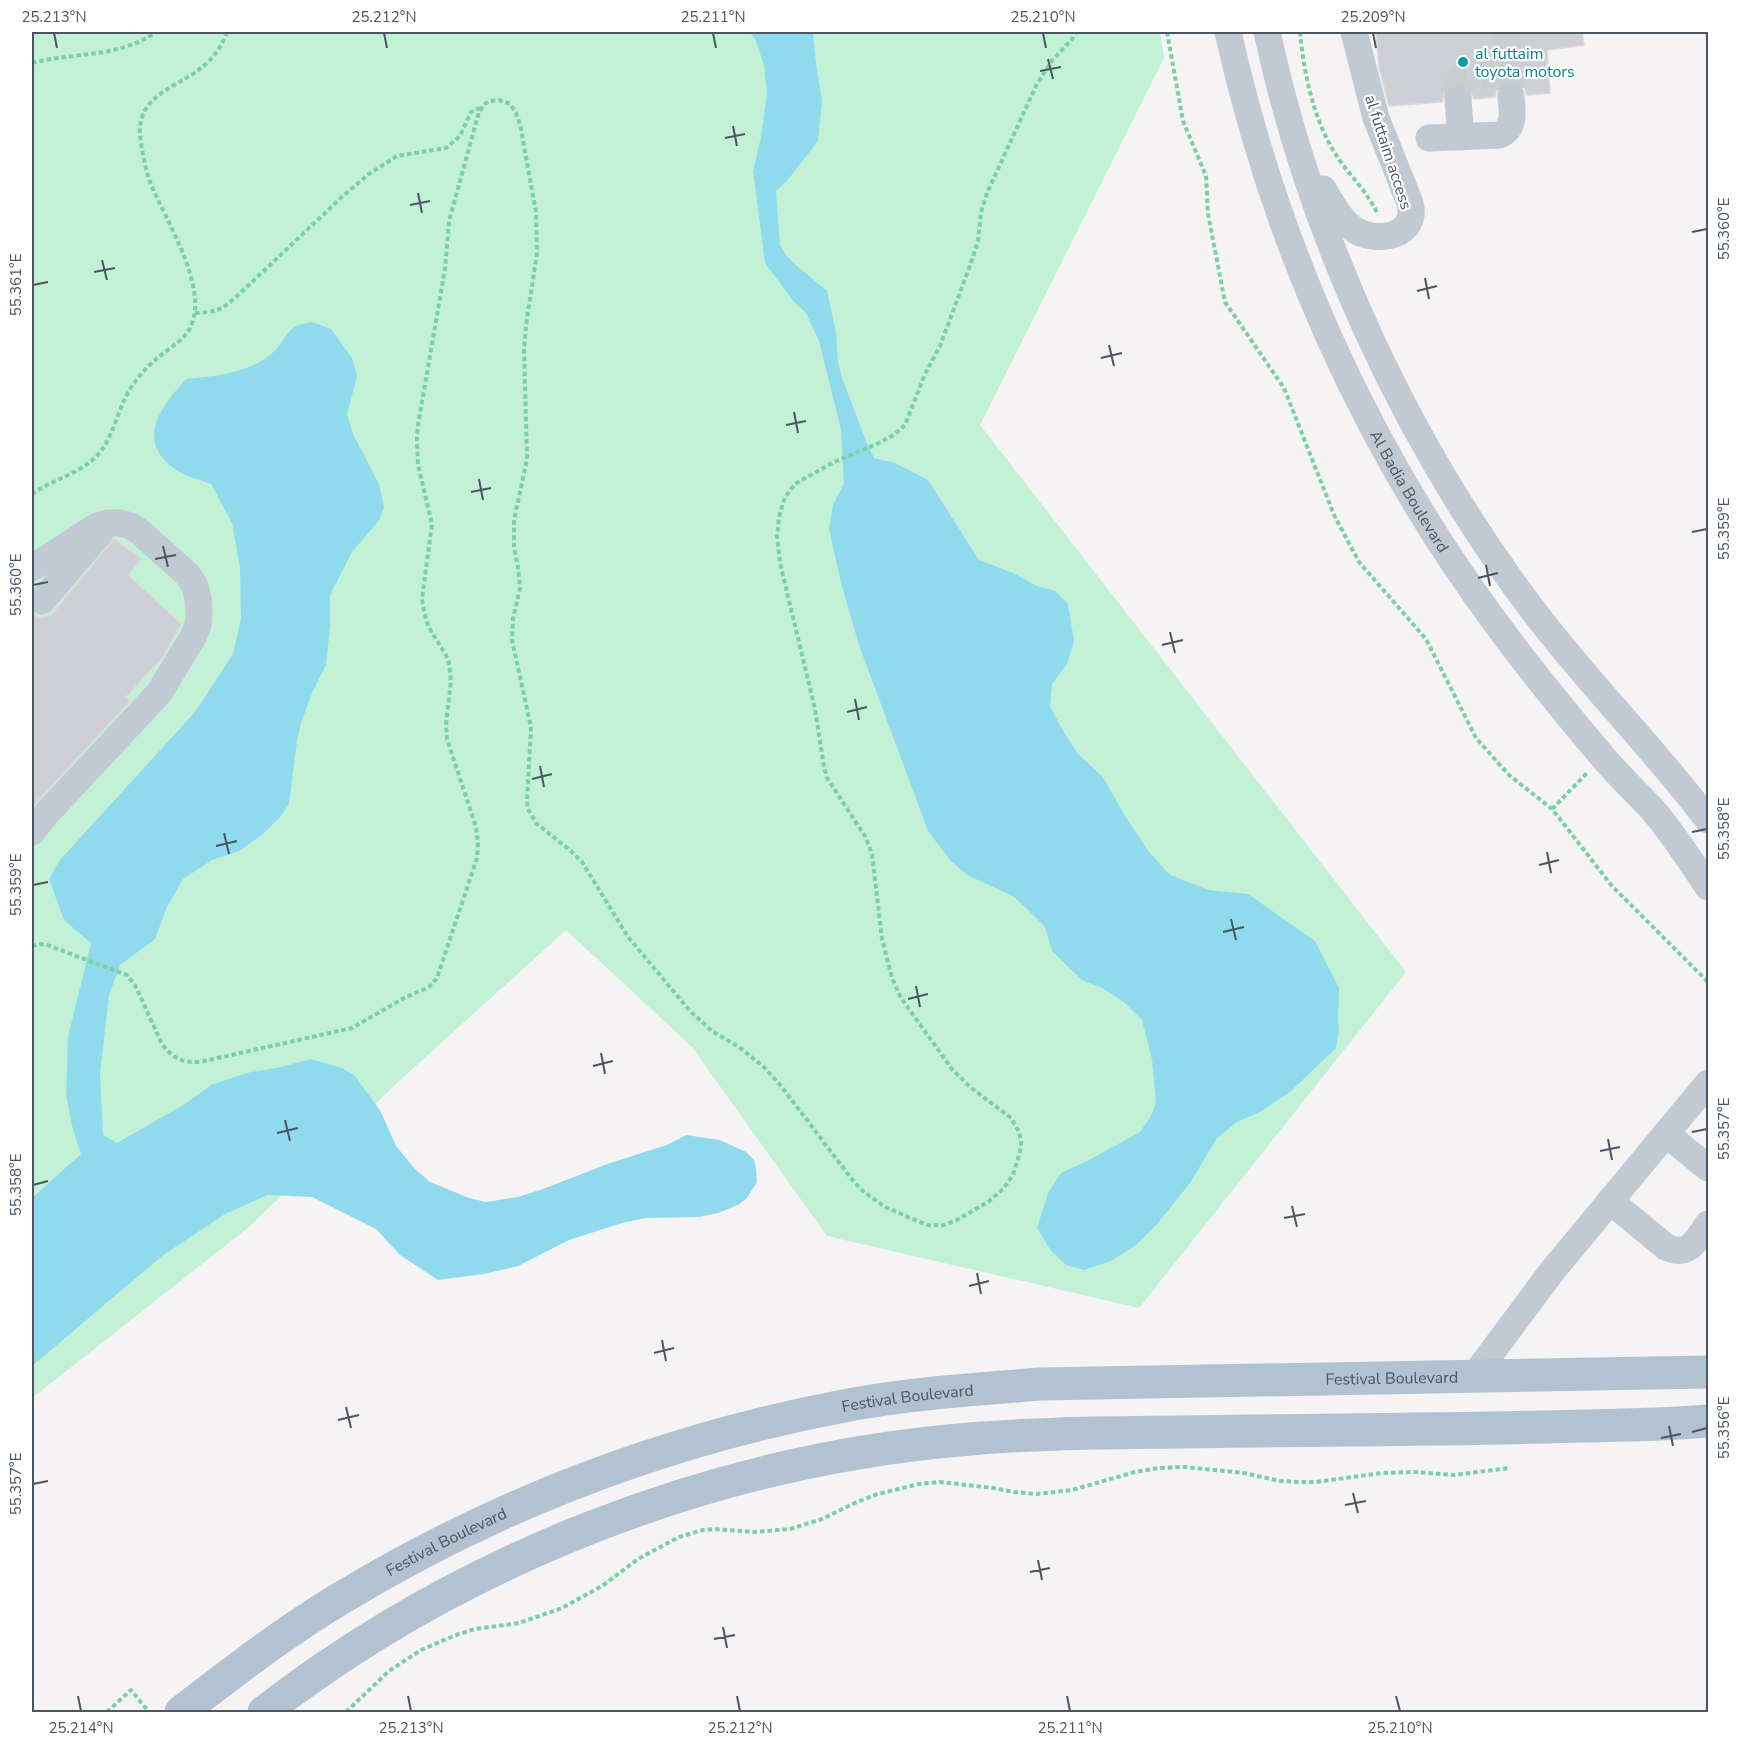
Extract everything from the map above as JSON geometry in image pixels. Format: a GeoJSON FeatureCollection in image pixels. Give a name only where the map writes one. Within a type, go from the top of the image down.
{"type":"FeatureCollection","features":[{"type":"Feature","properties":{"kind":"main road","name":"Festival Boulevard"},"geometry":{"type":"LineString","coordinates":[[181,1713],[268,1646],[336,1601],[417,1554],[501,1513],[587,1477],[675,1447],[765,1422],[879,1400],[949,1391],[1041,1384],[1708,1372]]}},
{"type":"Feature","properties":{"kind":"main road"},"geometry":{"type":"LineString","coordinates":[[264,1713],[300,1684],[374,1636],[451,1592],[531,1553],[613,1520],[697,1491],[793,1466],[869,1451],[1045,1434],[1484,1428],[1708,1421]]}},
{"type":"Feature","properties":{"kind":"street","name":"Al Badia Boulevard"},"geometry":{"type":"LineString","coordinates":[[1228,32],[1250,119],[1276,204],[1299,267],[1321,319],[1384,449],[1454,564],[1499,628],[1603,757],[1654,812],[1708,887]]}},
{"type":"Feature","properties":{"kind":"street"},"geometry":{"type":"LineString","coordinates":[[1267,32],[1299,150],[1336,257],[1358,310],[1407,411],[1464,510],[1501,566],[1562,648],[1686,790],[1708,820]]}},
{"type":"Feature","properties":{"kind":"street","name":"al futtaim access"},"geometry":{"type":"LineString","coordinates":[[1354,32],[1376,118],[1410,203],[1411,213],[1406,227],[1387,237]]}},
{"type":"Feature","properties":{"kind":"street"},"geometry":{"type":"LineString","coordinates":[[1429,138],[1500,135],[1512,122],[1511,96]]}},
{"type":"Feature","properties":{"kind":"street"},"geometry":{"type":"LineString","coordinates":[[1458,100],[1461,137]]}},
{"type":"Feature","properties":{"kind":"street"},"geometry":{"type":"LineString","coordinates":[[1299,150],[1349,226],[1364,235],[1387,237]]}},
{"type":"Feature","properties":{"kind":"street"},"geometry":{"type":"LineString","coordinates":[[42,601],[108,523]]}},
{"type":"Feature","properties":{"kind":"street"},"geometry":{"type":"LineString","coordinates":[[32,568],[87,531],[108,523],[120,523],[140,532],[188,575],[195,586],[199,612],[198,625],[193,637],[159,693],[32,832]]}},
{"type":"Feature","properties":{"kind":"street"},"geometry":{"type":"LineString","coordinates":[[1474,1376],[1553,1270],[1708,1083]]}},
{"type":"Feature","properties":{"kind":"street"},"geometry":{"type":"LineString","coordinates":[[1665,1134],[1708,1168]]}},
{"type":"Feature","properties":{"kind":"street"},"geometry":{"type":"LineString","coordinates":[[1610,1201],[1672,1250],[1684,1250],[1690,1247],[1708,1224]]}},
{"type":"Feature","properties":{"kind":"path"},"geometry":{"type":"LineString","coordinates":[[32,63],[110,52],[146,39],[156,32]]}},
{"type":"Feature","properties":{"kind":"path"},"geometry":{"type":"LineString","coordinates":[[32,494],[81,467],[100,452],[134,382],[150,364],[185,337],[193,321],[195,313],[193,286],[189,271],[149,181],[139,129],[149,104],[208,62],[227,32]]}},
{"type":"Feature","properties":{"kind":"path"},"geometry":{"type":"LineString","coordinates":[[195,313],[221,310],[369,174],[397,156],[446,148],[460,136],[471,112],[490,101],[500,100],[510,104],[519,118],[537,227],[537,253],[524,350],[527,468],[516,507],[513,534],[520,588],[512,629],[514,651],[531,727],[527,801],[531,816],[542,829],[582,862],[628,937],[690,1011],[712,1030],[739,1047],[764,1067],[854,1182],[885,1207],[927,1225],[944,1225],[988,1202],[1003,1189],[1013,1175],[1020,1152],[1019,1132],[1011,1118],[970,1087],[952,1069],[901,998],[892,978],[882,939],[872,854],[865,836],[827,778],[824,767],[815,709],[780,562],[777,537],[781,507],[790,490],[802,480],[834,462],[879,443],[900,430],[908,419],[925,374],[940,346],[976,251],[981,212],[987,193],[1036,86],[1050,63],[1076,32]]}},
{"type":"Feature","properties":{"kind":"path"},"geometry":{"type":"LineString","coordinates":[[1167,32],[1183,121],[1206,176],[1208,214],[1225,302],[1284,388],[1334,515],[1359,562],[1426,639],[1476,738],[1509,775],[1552,809],[1612,886],[1708,982]]}},
{"type":"Feature","properties":{"kind":"path"},"geometry":{"type":"LineString","coordinates":[[1300,32],[1308,79],[1322,128],[1337,157],[1371,202],[1387,237]]}},
{"type":"Feature","properties":{"kind":"path"},"geometry":{"type":"LineString","coordinates":[[32,946],[47,945],[123,973],[130,978],[162,1044],[168,1052],[182,1061],[191,1063],[352,1028],[404,998],[423,990],[437,978],[477,858],[478,843],[476,827],[447,738],[446,724],[451,681],[449,663],[428,626],[423,611],[422,599],[432,524],[419,472],[417,439],[445,269],[449,221],[482,107]]}},
{"type":"Feature","properties":{"kind":"path"},"geometry":{"type":"LineString","coordinates":[[1552,809],[1603,757]]}},
{"type":"Feature","properties":{"kind":"path"},"geometry":{"type":"LineString","coordinates":[[346,1713],[389,1671],[438,1641],[466,1632],[519,1623],[562,1608],[603,1586],[638,1559],[679,1538],[714,1528],[754,1532],[790,1529],[822,1519],[856,1502],[908,1486],[939,1482],[1037,1494],[1072,1490],[1135,1472],[1184,1467],[1244,1473],[1280,1481],[1298,1482],[1316,1482],[1382,1473],[1414,1472],[1454,1475],[1509,1468]]}},
{"type":"Feature","properties":{"kind":"path"},"geometry":{"type":"LineString","coordinates":[[107,1713],[131,1690],[149,1713]]}},
{"type":"Feature","properties":{"kind":"green space"},"geometry":{"type":"Polygon","coordinates":[[[32,32],[1160,32],[1164,58],[980,425],[1406,972],[1139,1308],[827,1236],[692,1047],[566,930],[398,1082],[249,1227],[32,1398],[32,32]]]}},
{"type":"Feature","properties":{"kind":"water"},"geometry":{"type":"Polygon","coordinates":[[[750,32],[813,32],[822,101],[818,141],[787,181],[776,191],[780,245],[796,265],[827,291],[836,332],[838,362],[842,378],[874,458],[895,463],[928,480],[979,560],[1013,573],[1037,586],[1055,591],[1068,604],[1074,641],[1067,664],[1052,684],[1050,706],[1078,754],[1103,777],[1149,852],[1170,875],[1209,890],[1248,894],[1315,941],[1339,988],[1339,1030],[1336,1048],[1290,1092],[1260,1112],[1237,1122],[1217,1138],[1190,1183],[1158,1223],[1136,1245],[1111,1261],[1084,1270],[1066,1265],[1051,1251],[1037,1228],[1048,1193],[1061,1173],[1140,1132],[1151,1116],[1156,1103],[1152,1059],[1142,1020],[1124,1002],[1102,988],[1082,980],[1052,951],[1045,927],[1026,908],[1013,896],[967,875],[950,860],[928,831],[859,645],[841,583],[829,529],[833,505],[844,483],[841,430],[819,341],[806,313],[794,302],[765,263],[753,171],[767,94],[764,65],[755,39],[750,32]]]}},
{"type":"Feature","properties":{"kind":"water"},"geometry":{"type":"Polygon","coordinates":[[[312,322],[331,329],[352,358],[357,376],[347,414],[353,434],[379,484],[384,507],[380,519],[352,552],[330,595],[326,665],[301,723],[289,804],[281,816],[263,834],[239,851],[212,860],[183,879],[167,907],[155,939],[120,965],[109,995],[100,1074],[103,1135],[117,1143],[185,1104],[211,1085],[246,1073],[311,1059],[342,1068],[355,1076],[381,1112],[396,1146],[415,1169],[430,1182],[469,1198],[486,1202],[518,1197],[667,1145],[686,1135],[720,1140],[746,1152],[754,1160],[757,1182],[747,1198],[738,1205],[718,1213],[699,1217],[646,1218],[622,1223],[569,1240],[518,1266],[484,1274],[438,1280],[400,1255],[376,1229],[312,1197],[267,1195],[225,1214],[162,1256],[32,1366],[32,1198],[81,1154],[73,1130],[66,1095],[68,1037],[91,943],[64,920],[49,879],[59,861],[195,712],[233,654],[241,619],[240,568],[232,523],[211,484],[181,473],[161,456],[155,445],[156,422],[169,400],[186,379],[230,373],[250,366],[273,352],[294,327],[312,322]]]}},
{"type":"Feature","properties":{"kind":"building","name":"al futtaim toyota motors"},"geometry":{"type":"Polygon","coordinates":[[[1376,32],[1582,32],[1584,45],[1547,50],[1550,93],[1527,95],[1524,87],[1510,80],[1502,83],[1495,97],[1474,99],[1465,86],[1456,84],[1444,93],[1442,102],[1389,106],[1379,67],[1376,32]]]}},
{"type":"Feature","properties":{"kind":"building"},"geometry":{"type":"Polygon","coordinates":[[[114,539],[141,559],[128,575],[181,624],[163,657],[126,697],[130,701],[32,807],[32,613],[40,618],[54,612],[114,539]]]}},
{"type":"Feature","properties":{"kind":"tunnel"},"geometry":{"type":"LineString","coordinates":[[1506,32],[1511,89]]}},
{"type":"Feature","properties":{"kind":"tunnel"},"geometry":{"type":"LineString","coordinates":[[1458,100],[1458,86],[1463,78],[1509,72]]}},
{"type":"Feature","properties":{"kind":"place","name":"al futtaim toyota motors"},"geometry":{"type":"Point","coordinates":[1463,62]}}]}
